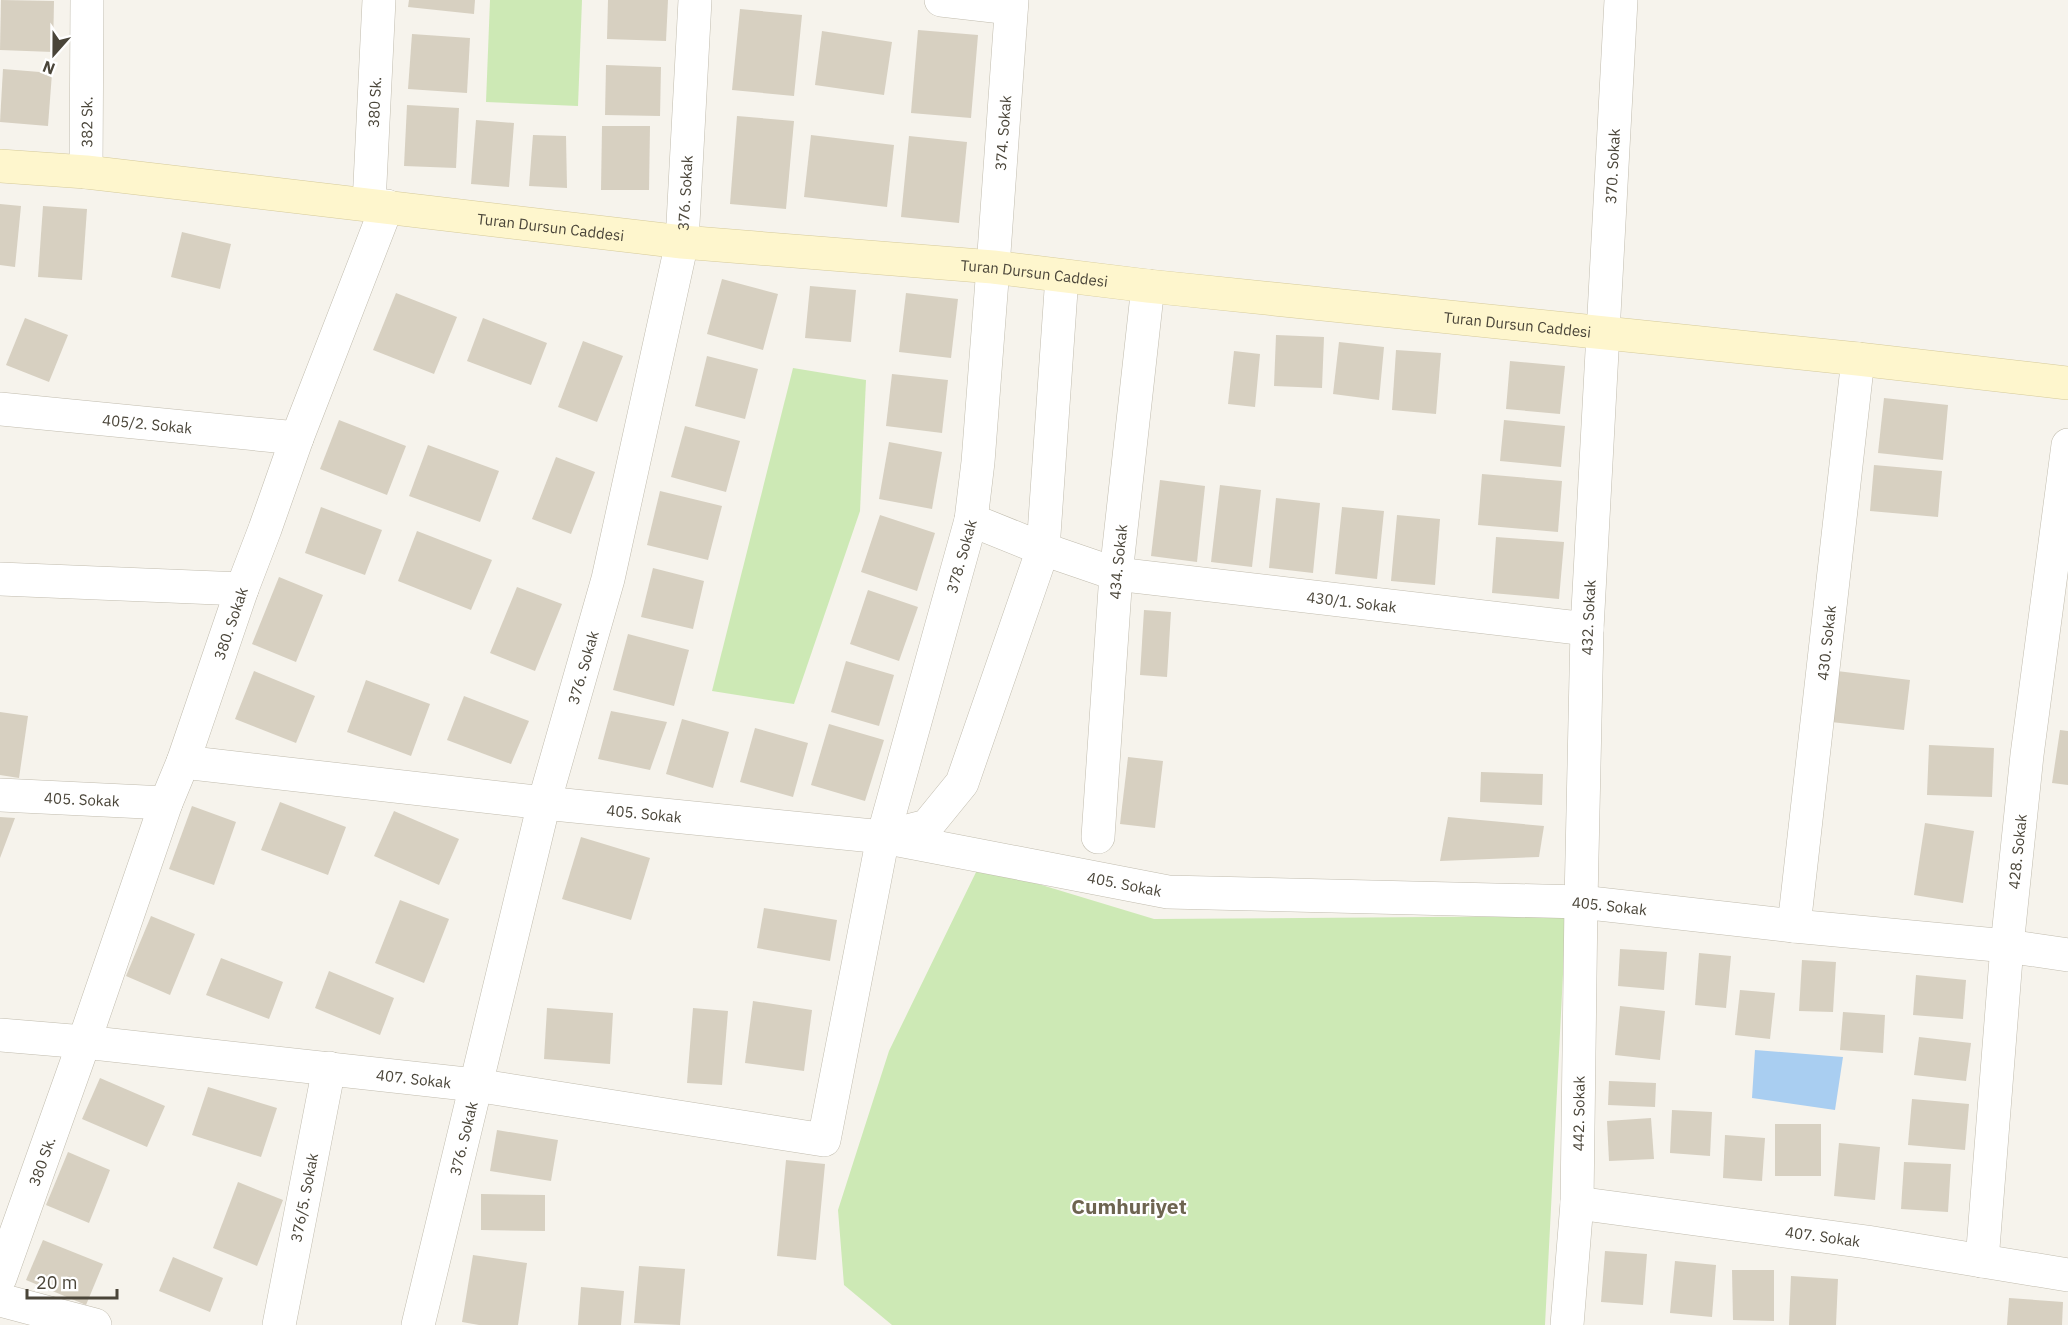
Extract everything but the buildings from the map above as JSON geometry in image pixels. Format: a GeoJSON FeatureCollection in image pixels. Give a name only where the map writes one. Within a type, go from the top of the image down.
{"type":"FeatureCollection","features":[{"type":"Feature","properties":{"kind":"street","name":"382 Sk."},"geometry":{"type":"LineString","coordinates":[[86,172],[87,0]]}},
{"type":"Feature","properties":{"kind":"street","name":"380 Sk."},"geometry":{"type":"LineString","coordinates":[[378,205],[379,0]]}},
{"type":"Feature","properties":{"kind":"street","name":"376. Sokak"},"geometry":{"type":"LineString","coordinates":[[418,1325],[544,803],[608,579],[682,242],[695,0]]}},
{"type":"Feature","properties":{"kind":"street"},"geometry":{"type":"LineString","coordinates":[[941,0],[1011,4]]}},
{"type":"Feature","properties":{"kind":"street","name":"370. Sokak"},"geometry":{"type":"LineString","coordinates":[[1604,333],[1621,0]]}},
{"type":"Feature","properties":{"kind":"street","name":"374. Sokak"},"geometry":{"type":"LineString","coordinates":[[993,267],[1011,4]]}},
{"type":"Feature","properties":{"kind":"street","name":"Turan Dursun Caddesi"},"geometry":{"type":"LineString","coordinates":[[0,166],[86,172],[682,242],[993,267],[1148,286],[2068,383]]}},
{"type":"Feature","properties":{"kind":"street","name":"380. Sokak"},"geometry":{"type":"LineString","coordinates":[[84,1042],[166,803],[183,762],[378,205]]}},
{"type":"Feature","properties":{"kind":"street","name":"378. Sokak"},"geometry":{"type":"LineString","coordinates":[[824,1140],[883,837],[971,520],[978,462],[993,267]]}},
{"type":"Feature","properties":{"kind":"street"},"geometry":{"type":"LineString","coordinates":[[883,837],[927,826],[962,783],[1043,549],[1062,276]]}},
{"type":"Feature","properties":{"kind":"street","name":"434. Sokak"},"geometry":{"type":"LineString","coordinates":[[1098,837],[1116,574],[1148,286]]}},
{"type":"Feature","properties":{"kind":"street","name":"432. Sokak"},"geometry":{"type":"LineString","coordinates":[[1581,902],[1587,629],[1604,333]]}},
{"type":"Feature","properties":{"kind":"street","name":"430. Sokak"},"geometry":{"type":"LineString","coordinates":[[1794,926],[1857,359]]}},
{"type":"Feature","properties":{"kind":"street","name":"405/2. Sokak"},"geometry":{"type":"LineString","coordinates":[[0,409],[297,438]]}},
{"type":"Feature","properties":{"kind":"street","name":"428. Sokak"},"geometry":{"type":"LineString","coordinates":[[1982,1261],[2007,946],[2027,755],[2068,445]]}},
{"type":"Feature","properties":{"kind":"street","name":"430/1. Sokak"},"geometry":{"type":"LineString","coordinates":[[971,520],[1043,549],[1116,574],[1587,629]]}},
{"type":"Feature","properties":{"kind":"street"},"geometry":{"type":"LineString","coordinates":[[0,579],[242,589]]}},
{"type":"Feature","properties":{"kind":"street","name":"405. Sokak"},"geometry":{"type":"LineString","coordinates":[[183,762],[544,803],[883,837],[1168,892],[1581,902],[1794,926],[2007,946],[2068,955]]}},
{"type":"Feature","properties":{"kind":"street","name":"405. Sokak"},"geometry":{"type":"LineString","coordinates":[[0,795],[166,803]]}},
{"type":"Feature","properties":{"kind":"street","name":"442. Sokak"},"geometry":{"type":"LineString","coordinates":[[1566,1325],[1577,1203],[1581,902]]}},
{"type":"Feature","properties":{"kind":"street","name":"407. Sokak"},"geometry":{"type":"LineString","coordinates":[[0,1035],[84,1042],[475,1085],[824,1140]]}},
{"type":"Feature","properties":{"kind":"street","name":"380 Sk."},"geometry":{"type":"LineString","coordinates":[[0,1278],[84,1042]]}},
{"type":"Feature","properties":{"kind":"street","name":"376/5. Sokak"},"geometry":{"type":"LineString","coordinates":[[279,1325],[329,1068]]}},
{"type":"Feature","properties":{"kind":"street","name":"407. Sokak"},"geometry":{"type":"LineString","coordinates":[[1577,1203],[1867,1242],[2068,1275]]}},
{"type":"Feature","properties":{"kind":"street"},"geometry":{"type":"LineString","coordinates":[[0,1300],[95,1325]]}},
{"type":"Feature","properties":{"kind":"green space"},"geometry":{"type":"Polygon","coordinates":[[[490,0],[582,0],[578,106],[486,102],[490,0]]]}},
{"type":"Feature","properties":{"kind":"green space"},"geometry":{"type":"Polygon","coordinates":[[[793,368],[866,380],[860,511],[794,704],[712,691],[793,368]]]}},
{"type":"Feature","properties":{"kind":"green space"},"geometry":{"type":"Polygon","coordinates":[[[979,866],[1154,919],[1566,916],[1545,1325],[892,1325],[844,1285],[838,1210],[889,1051],[979,866]]]}},
{"type":"Feature","properties":{"kind":"water"},"geometry":{"type":"Polygon","coordinates":[[[1755,1050],[1843,1057],[1835,1110],[1752,1098],[1755,1050]]]}},
{"type":"Feature","properties":{"kind":"district","name":"Cumhuriyet"},"geometry":{"type":"Point","coordinates":[1129,1206]}}]}
